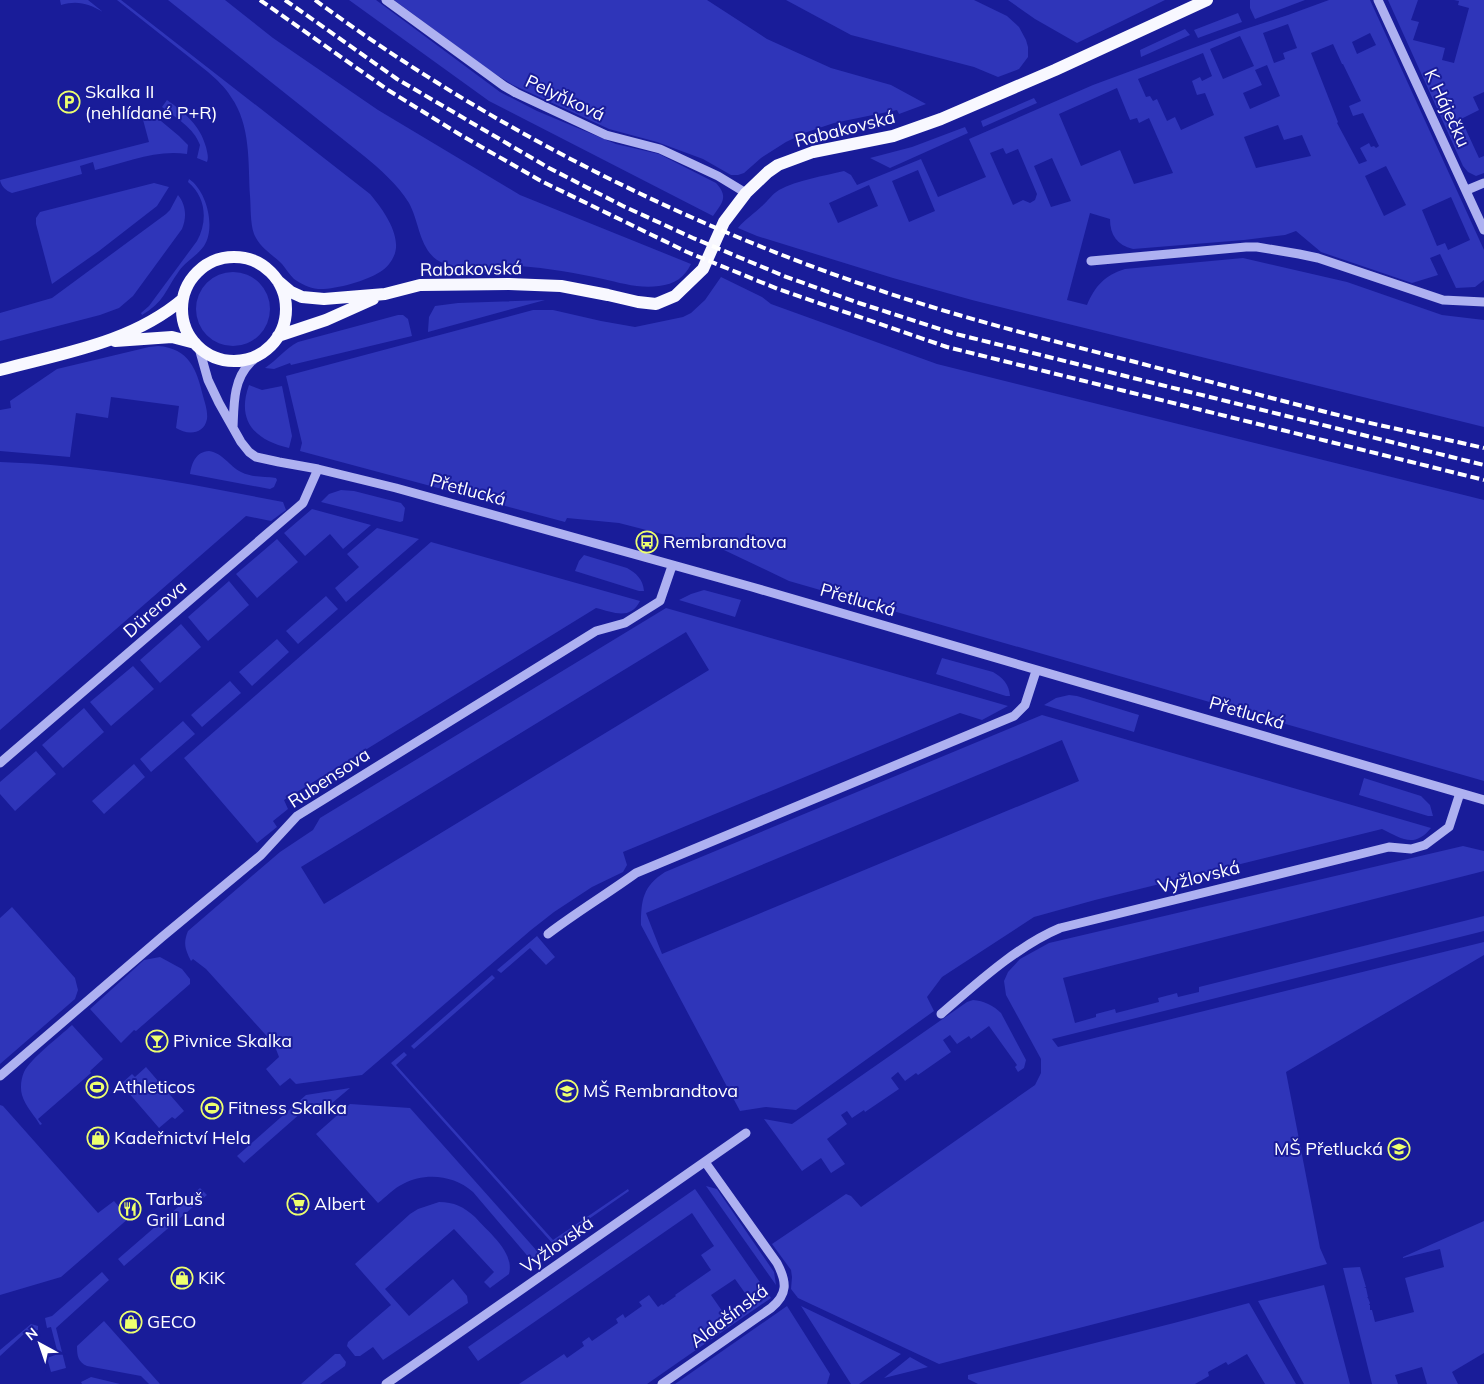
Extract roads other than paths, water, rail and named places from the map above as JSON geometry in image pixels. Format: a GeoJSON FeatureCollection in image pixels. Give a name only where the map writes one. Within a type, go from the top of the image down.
{"type":"FeatureCollection","features":[{"type":"Feature","properties":{"kind":"main road","name":"Rabakovská"},"geometry":{"type":"LineString","coordinates":[[278,281],[291,292],[302,297],[324,299],[385,294],[420,285],[509,284],[561,286],[656,304],[675,296],[703,269],[724,222],[746,194],[768,172],[783,163],[813,152],[893,136],[941,120],[1207,0]]}},
{"type":"Feature","properties":{"kind":"main road","name":"Přetlucká"},"geometry":{"type":"LineString","coordinates":[[107,342],[172,337],[197,345],[214,357],[231,361],[250,358],[266,350],[278,336],[284,323],[286,308],[282,289],[267,268],[240,257],[225,257],[211,262],[198,271],[188,284],[182,308],[184,323],[197,345]]}},
{"type":"Feature","properties":{"kind":"main road","name":"Rabakovská"},"geometry":{"type":"LineString","coordinates":[[278,336],[326,320],[385,294]]}},
{"type":"Feature","properties":{"kind":"main road","name":"Přetlucká"},"geometry":{"type":"LineString","coordinates":[[0,370],[107,342],[146,324],[172,309],[183,300]]}},
{"type":"Feature","properties":{"kind":"street","name":"Pelyňková"},"geometry":{"type":"LineString","coordinates":[[386,0],[516,93],[606,135],[660,149],[718,176],[746,194]]}},
{"type":"Feature","properties":{"kind":"street","name":"K Háječku"},"geometry":{"type":"LineString","coordinates":[[1378,0],[1484,230]]}},
{"type":"Feature","properties":{"kind":"street"},"geometry":{"type":"LineString","coordinates":[[1467,190],[1484,183]]}},
{"type":"Feature","properties":{"kind":"street"},"geometry":{"type":"LineString","coordinates":[[1091,261],[1257,247],[1318,258],[1443,300],[1484,302]]}},
{"type":"Feature","properties":{"kind":"street","name":"Přetlucká"},"geometry":{"type":"LineString","coordinates":[[197,345],[210,386],[244,447],[254,456],[396,488],[752,588],[1484,800]]}},
{"type":"Feature","properties":{"kind":"street","name":"Přetlucká"},"geometry":{"type":"LineString","coordinates":[[233,428],[235,397],[241,376],[250,363],[266,350]]}},
{"type":"Feature","properties":{"kind":"street","name":"Dürerova"},"geometry":{"type":"LineString","coordinates":[[0,763],[304,503],[318,469]]}},
{"type":"Feature","properties":{"kind":"street","name":"Rubensova"},"geometry":{"type":"LineString","coordinates":[[0,1076],[261,855],[297,816],[596,631],[625,623],[660,601],[672,566]]}},
{"type":"Feature","properties":{"kind":"street"},"geometry":{"type":"LineString","coordinates":[[548,934],[636,873],[1014,716],[1025,705],[1036,671]]}},
{"type":"Feature","properties":{"kind":"street","name":"Vyžlovská"},"geometry":{"type":"LineString","coordinates":[[941,1014],[988,974],[1043,935],[1060,928],[1389,847],[1411,849],[1425,845],[1449,827],[1460,792]]}},
{"type":"Feature","properties":{"kind":"street","name":"Vyžlovská"},"geometry":{"type":"LineString","coordinates":[[386,1384],[746,1133]]}},
{"type":"Feature","properties":{"kind":"street","name":"Aldašínská"},"geometry":{"type":"LineString","coordinates":[[662,1384],[771,1308],[781,1298],[784,1290],[784,1277],[777,1264],[705,1162]]}},
{"type":"Feature","properties":{"kind":"railway"},"geometry":{"type":"LineString","coordinates":[[260,0],[388,90],[459,134],[541,181],[687,252],[778,289],[947,347],[1484,480]]}},
{"type":"Feature","properties":{"kind":"railway"},"geometry":{"type":"LineString","coordinates":[[285,0],[397,79],[549,168],[623,206],[784,276],[952,333],[1484,465]]}},
{"type":"Feature","properties":{"kind":"railway"},"geometry":{"type":"LineString","coordinates":[[315,0],[378,45],[443,87],[510,126],[648,198],[791,259],[894,295],[1016,331],[1334,414],[1484,448]]}},
{"type":"Feature","properties":{"kind":"place","name":"Skalka II (nehlídané P+R)"},"geometry":{"type":"Point","coordinates":[69,102]}},
{"type":"Feature","properties":{"kind":"place","name":"Rembrandtova"},"geometry":{"type":"Point","coordinates":[647,542]}},
{"type":"Feature","properties":{"kind":"place","name":"Pivnice Skalka"},"geometry":{"type":"Point","coordinates":[157,1041]}},
{"type":"Feature","properties":{"kind":"place","name":"Athleticos"},"geometry":{"type":"Point","coordinates":[97,1087]}},
{"type":"Feature","properties":{"kind":"place","name":"MŠ Rembrandtova"},"geometry":{"type":"Point","coordinates":[567,1091]}},
{"type":"Feature","properties":{"kind":"place","name":"Fitness Skalka"},"geometry":{"type":"Point","coordinates":[212,1108]}},
{"type":"Feature","properties":{"kind":"place","name":"Kadeřnictví Hela"},"geometry":{"type":"Point","coordinates":[98,1138]}},
{"type":"Feature","properties":{"kind":"place","name":"MŠ Přetlucká"},"geometry":{"type":"Point","coordinates":[1399,1149]}},
{"type":"Feature","properties":{"kind":"place","name":"Albert"},"geometry":{"type":"Point","coordinates":[298,1204]}},
{"type":"Feature","properties":{"kind":"place","name":"Tarbuš Grill Land"},"geometry":{"type":"Point","coordinates":[130,1209]}},
{"type":"Feature","properties":{"kind":"place","name":"KiK"},"geometry":{"type":"Point","coordinates":[182,1278]}},
{"type":"Feature","properties":{"kind":"place","name":"GECO"},"geometry":{"type":"Point","coordinates":[131,1322]}}]}
